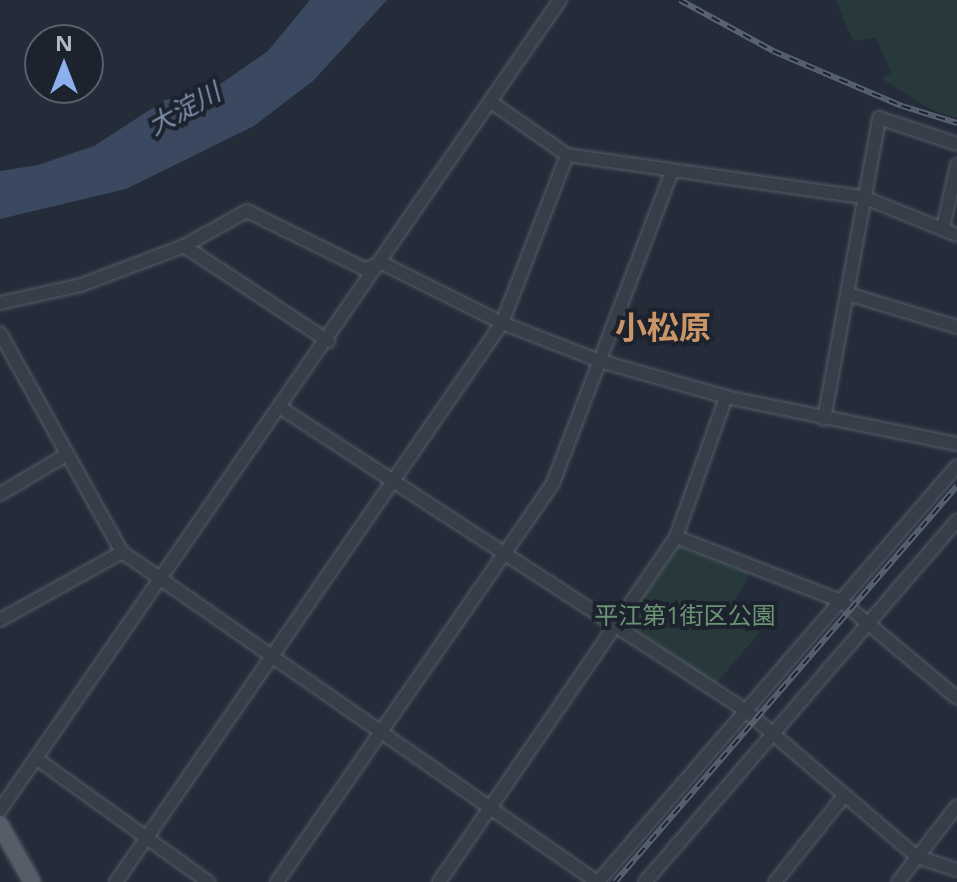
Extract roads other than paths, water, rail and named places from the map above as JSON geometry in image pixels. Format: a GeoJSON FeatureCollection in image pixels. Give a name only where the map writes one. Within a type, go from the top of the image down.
{"type":"FeatureCollection","features":[{"type":"Feature","properties":{"kind":"main road"},"geometry":{"type":"LineString","coordinates":[[0,825],[32,882]]}},
{"type":"Feature","properties":{"kind":"street"},"geometry":{"type":"LineString","coordinates":[[0,810],[382,263],[560,0]]}},
{"type":"Feature","properties":{"kind":"street"},"geometry":{"type":"LineString","coordinates":[[491,102],[567,155],[863,197],[957,235]]}},
{"type":"Feature","properties":{"kind":"street"},"geometry":{"type":"LineString","coordinates":[[824,419],[879,118],[957,144]]}},
{"type":"Feature","properties":{"kind":"street"},"geometry":{"type":"LineString","coordinates":[[116,882],[502,323],[567,155]]}},
{"type":"Feature","properties":{"kind":"street"},"geometry":{"type":"LineString","coordinates":[[943,228],[957,165]]}},
{"type":"Feature","properties":{"kind":"street"},"geometry":{"type":"LineString","coordinates":[[279,881],[553,483],[672,171]]}},
{"type":"Feature","properties":{"kind":"street"},"geometry":{"type":"LineString","coordinates":[[0,303],[81,285],[184,246],[247,211],[365,269],[382,263],[502,323],[600,361],[726,397],[957,444]]}},
{"type":"Feature","properties":{"kind":"street"},"geometry":{"type":"LineString","coordinates":[[184,246],[328,341]]}},
{"type":"Feature","properties":{"kind":"street"},"geometry":{"type":"LineString","coordinates":[[848,294],[957,327]]}},
{"type":"Feature","properties":{"kind":"street"},"geometry":{"type":"LineString","coordinates":[[0,333],[6,358],[122,552],[598,882],[957,466]]}},
{"type":"Feature","properties":{"kind":"street"},"geometry":{"type":"LineString","coordinates":[[439,882],[676,537],[726,397]]}},
{"type":"Feature","properties":{"kind":"street"},"geometry":{"type":"LineString","coordinates":[[281,408],[502,556],[745,710],[917,857],[957,870]]}},
{"type":"Feature","properties":{"kind":"street"},"geometry":{"type":"LineString","coordinates":[[0,494],[66,455]]}},
{"type":"Feature","properties":{"kind":"street"},"geometry":{"type":"LineString","coordinates":[[645,882],[957,520]]}},
{"type":"Feature","properties":{"kind":"street"},"geometry":{"type":"LineString","coordinates":[[676,537],[841,601],[957,698]]}},
{"type":"Feature","properties":{"kind":"street"},"geometry":{"type":"LineString","coordinates":[[0,620],[122,552]]}},
{"type":"Feature","properties":{"kind":"street"},"geometry":{"type":"LineString","coordinates":[[37,759],[208,882]]}},
{"type":"Feature","properties":{"kind":"street"},"geometry":{"type":"LineString","coordinates":[[775,882],[844,796]]}},
{"type":"Feature","properties":{"kind":"street"},"geometry":{"type":"LineString","coordinates":[[898,882],[957,806]]}},
{"type":"Feature","properties":{"kind":"water","name":"大淀川"},"geometry":{"type":"Polygon","coordinates":[[[310,0],[387,0],[314,80],[254,126],[126,189],[0,219],[0,171],[38,165],[94,146],[165,100],[210,91],[268,51],[310,0]]]}},
{"type":"Feature","properties":{"kind":"railway"},"geometry":{"type":"LineString","coordinates":[[680,0],[773,51],[902,106],[957,123]]}},
{"type":"Feature","properties":{"kind":"railway"},"geometry":{"type":"LineString","coordinates":[[615,882],[957,486]]}},
{"type":"Feature","properties":{"kind":"district","name":"小松原"},"geometry":{"type":"Point","coordinates":[663,327]}},
{"type":"Feature","properties":{"kind":"park label","name":"平江第1街区公園"},"geometry":{"type":"Point","coordinates":[685,615]}}]}
